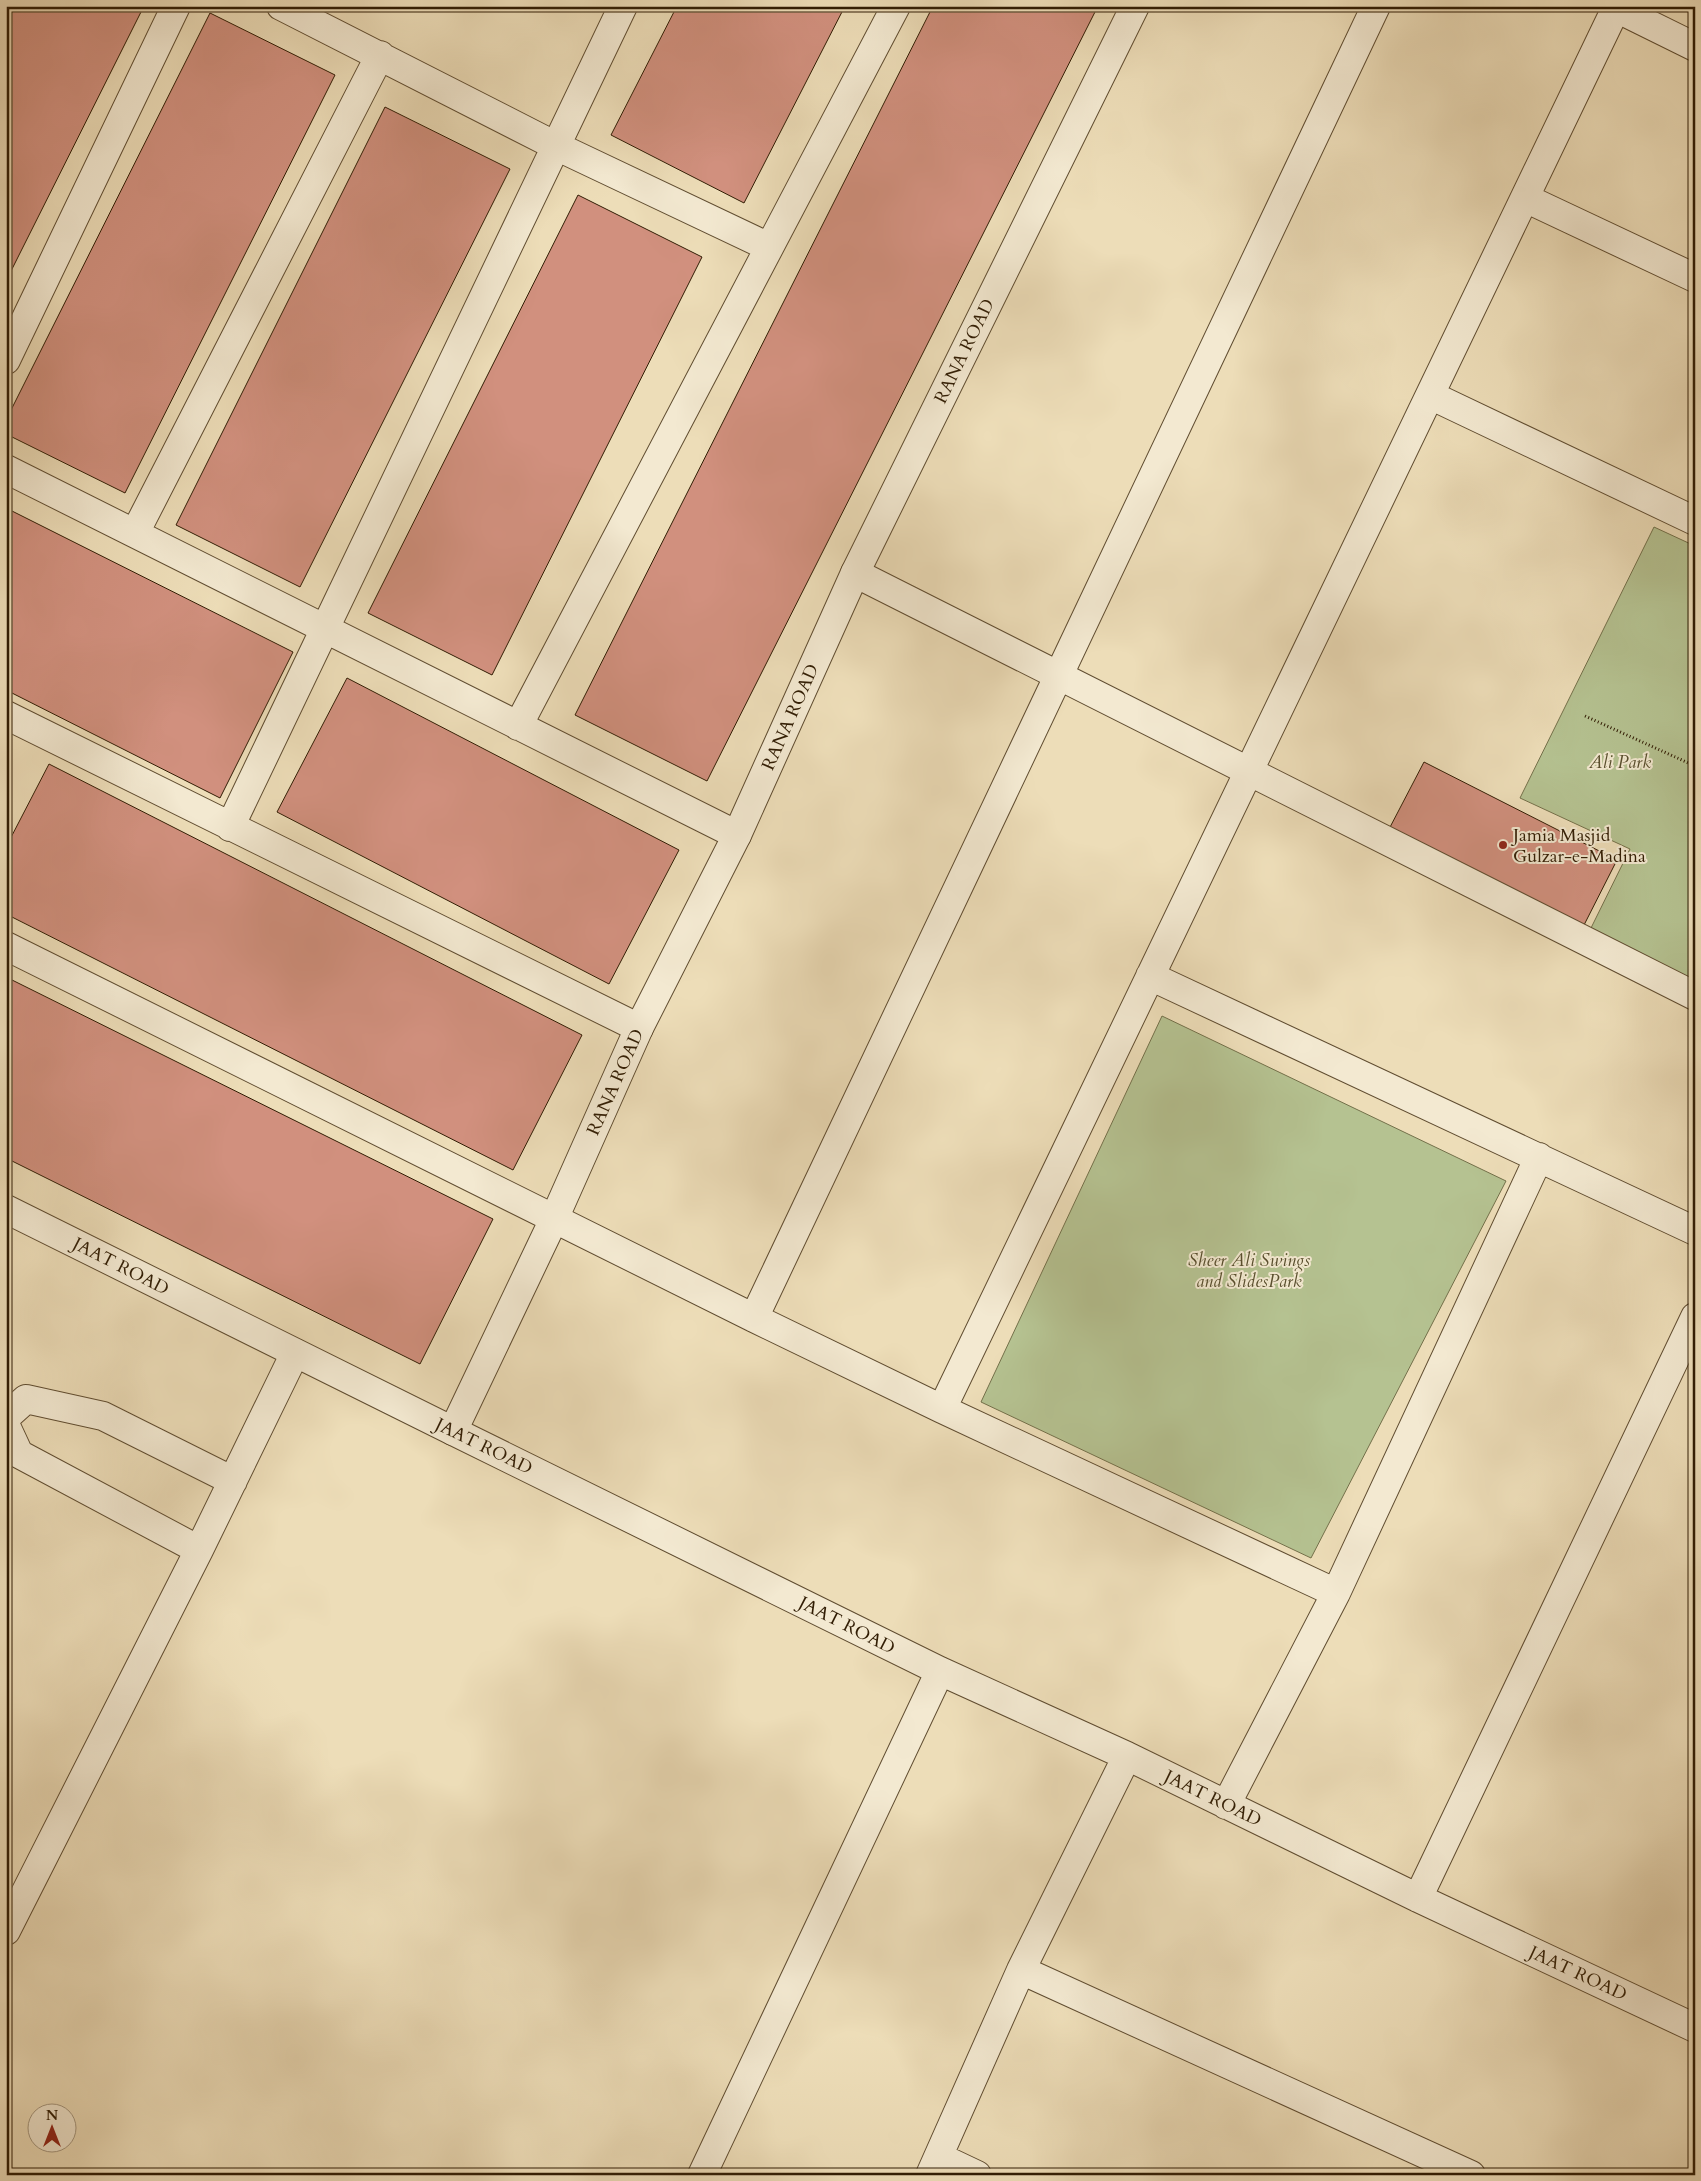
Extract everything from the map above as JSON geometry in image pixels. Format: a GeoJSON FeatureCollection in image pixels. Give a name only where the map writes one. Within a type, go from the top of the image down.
{"type":"FeatureCollection","features":[{"type":"Feature","properties":{"kind":"street"},"geometry":{"type":"LineString","coordinates":[[6,360],[176,6]]}},
{"type":"Feature","properties":{"kind":"street"},"geometry":{"type":"LineString","coordinates":[[281,6],[556,146],[769,247]]}},
{"type":"Feature","properties":{"kind":"street"},"geometry":{"type":"LineString","coordinates":[[230,827],[623,6]]}},
{"type":"Feature","properties":{"kind":"street"},"geometry":{"type":"LineString","coordinates":[[518,726],[896,6]]}},
{"type":"Feature","properties":{"kind":"street","name":"RANA ROAD"},"geometry":{"type":"LineString","coordinates":[[453,1431],[554,1219],[639,1028],[737,834],[855,574],[1135,6]]}},
{"type":"Feature","properties":{"kind":"street"},"geometry":{"type":"LineString","coordinates":[[754,1318],[1376,6]]}},
{"type":"Feature","properties":{"kind":"street"},"geometry":{"type":"LineString","coordinates":[[942,1409],[1430,395],[1614,7],[1695,47]]}},
{"type":"Feature","properties":{"kind":"street"},"geometry":{"type":"LineString","coordinates":[[134,533],[380,55]]}},
{"type":"Feature","properties":{"kind":"street"},"geometry":{"type":"LineString","coordinates":[[1524,198],[1695,278]]}},
{"type":"Feature","properties":{"kind":"street"},"geometry":{"type":"LineString","coordinates":[[1430,395],[1695,521]]}},
{"type":"Feature","properties":{"kind":"street"},"geometry":{"type":"LineString","coordinates":[[6,468],[737,834]]}},
{"type":"Feature","properties":{"kind":"street"},"geometry":{"type":"LineString","coordinates":[[855,574],[1695,996]]}},
{"type":"Feature","properties":{"kind":"street"},"geometry":{"type":"LineString","coordinates":[[6,715],[639,1028]]}},
{"type":"Feature","properties":{"kind":"street"},"geometry":{"type":"LineString","coordinates":[[6,946],[754,1318],[942,1409],[1336,1593]]}},
{"type":"Feature","properties":{"kind":"street"},"geometry":{"type":"LineString","coordinates":[[1150,976],[1695,1230]]}},
{"type":"Feature","properties":{"kind":"street"},"geometry":{"type":"LineString","coordinates":[[1226,1805],[1336,1593],[1539,1157]]}},
{"type":"Feature","properties":{"kind":"street","name":"JAAT ROAD"},"geometry":{"type":"LineString","coordinates":[[6,1209],[940,1671],[1127,1756],[1418,1898],[1695,2028]]}},
{"type":"Feature","properties":{"kind":"street"},"geometry":{"type":"LineString","coordinates":[[1418,1898],[1695,1317]]}},
{"type":"Feature","properties":{"kind":"street"},"geometry":{"type":"LineString","coordinates":[[6,1930],[199,1550],[295,1353]]}},
{"type":"Feature","properties":{"kind":"street"},"geometry":{"type":"LineString","coordinates":[[6,1417],[26,1399],[103,1416],[233,1481]]}},
{"type":"Feature","properties":{"kind":"street"},"geometry":{"type":"LineString","coordinates":[[6,1426],[19,1454],[199,1550]]}},
{"type":"Feature","properties":{"kind":"street"},"geometry":{"type":"LineString","coordinates":[[702,2175],[940,1671]]}},
{"type":"Feature","properties":{"kind":"street"},"geometry":{"type":"LineString","coordinates":[[977,2175],[934,2166],[1021,1970],[1127,1756]]}},
{"type":"Feature","properties":{"kind":"street"},"geometry":{"type":"LineString","coordinates":[[1021,1970],[1471,2175]]}},
{"type":"Feature","properties":{"kind":"path"},"geometry":{"type":"LineString","coordinates":[[1585,716],[1695,766]]}},
{"type":"Feature","properties":{"kind":"green space","name":"Ali Park"},"geometry":{"type":"Polygon","coordinates":[[[1654,527],[1695,546],[1695,980],[1590,930],[1630,849],[1520,798],[1654,527]]]}},
{"type":"Feature","properties":{"kind":"green space","name":"Sheer Ali Swings and SlidesPark"},"geometry":{"type":"Polygon","coordinates":[[[1162,1016],[1506,1181],[1311,1558],[981,1402],[1162,1016]]]}},
{"type":"Feature","properties":{"kind":"building"},"geometry":{"type":"Polygon","coordinates":[[[6,6],[144,6],[6,281],[6,6]]]}},
{"type":"Feature","properties":{"kind":"building"},"geometry":{"type":"Polygon","coordinates":[[[677,6],[845,6],[744,203],[611,135],[677,6]]]}},
{"type":"Feature","properties":{"kind":"building"},"geometry":{"type":"Polygon","coordinates":[[[933,6],[1098,6],[707,781],[575,715],[933,6]]]}},
{"type":"Feature","properties":{"kind":"building"},"geometry":{"type":"Polygon","coordinates":[[[210,13],[335,75],[125,493],[6,434],[6,420],[210,13]]]}},
{"type":"Feature","properties":{"kind":"building"},"geometry":{"type":"Polygon","coordinates":[[[385,107],[510,169],[300,587],[176,525],[385,107]]]}},
{"type":"Feature","properties":{"kind":"building"},"geometry":{"type":"Polygon","coordinates":[[[578,195],[702,257],[492,675],[368,613],[578,195]]]}},
{"type":"Feature","properties":{"kind":"building"},"geometry":{"type":"Polygon","coordinates":[[[6,508],[293,652],[220,798],[6,690],[6,508]]]}},
{"type":"Feature","properties":{"kind":"building"},"geometry":{"type":"Polygon","coordinates":[[[347,678],[679,850],[609,984],[277,812],[347,678]]]}},
{"type":"Feature","properties":{"kind":"building","name":"Jamia Masjid Gulzar-e-Madina"},"geometry":{"type":"Polygon","coordinates":[[[1424,762],[1617,860],[1582,929],[1388,831],[1424,762]]]}},
{"type":"Feature","properties":{"kind":"building"},"geometry":{"type":"Polygon","coordinates":[[[49,764],[582,1035],[513,1170],[6,914],[6,847],[49,764]]]}},
{"type":"Feature","properties":{"kind":"building"},"geometry":{"type":"Polygon","coordinates":[[[6,977],[493,1219],[420,1364],[6,1158],[6,977]]]}},
{"type":"Feature","properties":{"kind":"place","name":"Jamia Masjid Gulzar-e-Madina"},"geometry":{"type":"Point","coordinates":[1503,845]}}]}
